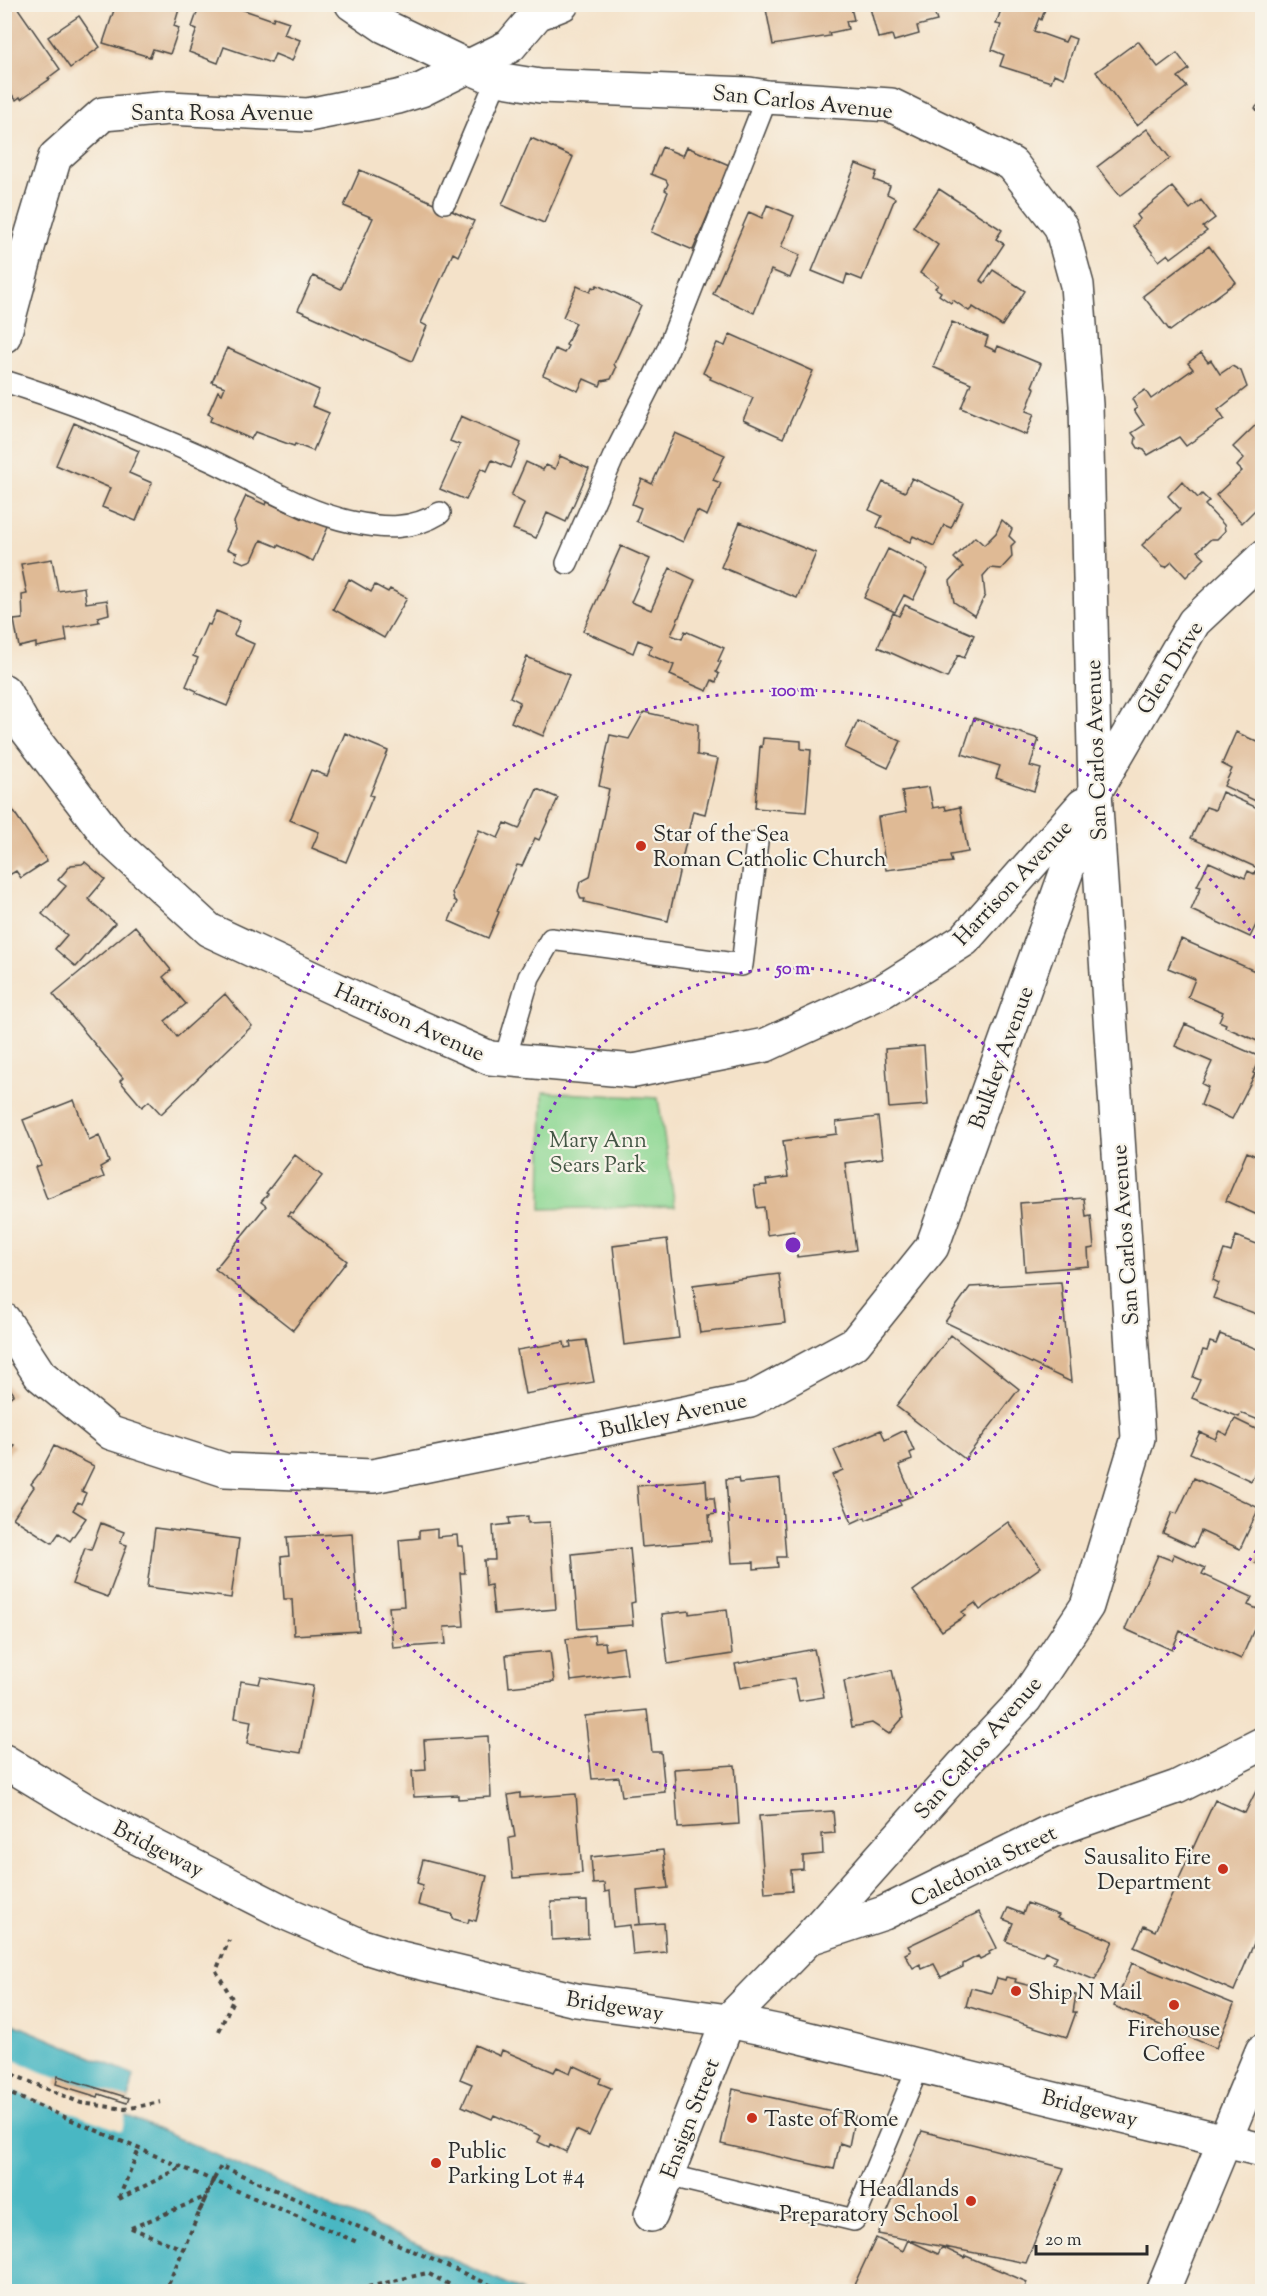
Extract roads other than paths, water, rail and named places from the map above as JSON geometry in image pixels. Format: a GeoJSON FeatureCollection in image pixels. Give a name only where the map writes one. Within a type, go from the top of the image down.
{"type":"FeatureCollection","features":[{"type":"Feature","properties":{"kind":"street","name":"San Carlos Avenue"},"geometry":{"type":"LineString","coordinates":[[352,4],[384,26],[497,79],[540,86],[749,94],[891,105],[1012,164],[1061,227],[1077,285],[1086,405],[1095,792],[1138,1438],[1087,1606],[1025,1699],[809,1938]]}},
{"type":"Feature","properties":{"kind":"street","name":"Santa Rosa Avenue"},"geometry":{"type":"LineString","coordinates":[[4,336],[32,233],[56,157],[103,114],[169,108],[308,115],[398,97],[421,90],[510,46],[537,14],[562,4]]}},
{"type":"Feature","properties":{"kind":"street","name":"Glen Drive"},"geometry":{"type":"LineString","coordinates":[[1095,792],[1194,622],[1263,558]]}},
{"type":"Feature","properties":{"kind":"street","name":"Harrison Avenue"},"geometry":{"type":"LineString","coordinates":[[4,691],[26,729],[112,841],[209,930],[490,1058],[634,1071],[766,1045],[883,991],[964,940],[1095,792]]}},
{"type":"Feature","properties":{"kind":"street","name":"Bulkley Avenue"},"geometry":{"type":"LineString","coordinates":[[4,1320],[40,1375],[111,1433],[225,1470],[373,1476],[750,1400],[855,1343],[932,1247],[1095,792]]}},
{"type":"Feature","properties":{"kind":"street","name":"Caledonia Street"},"geometry":{"type":"LineString","coordinates":[[728,2021],[809,1938],[884,1913],[1051,1831],[1177,1787],[1263,1744]]}},
{"type":"Feature","properties":{"kind":"street","name":"Bridgeway"},"geometry":{"type":"LineString","coordinates":[[4,1761],[128,1833],[288,1914],[362,1946],[401,1958],[576,2000],[728,2021],[919,2065],[1263,2150]]}},
{"type":"Feature","properties":{"kind":"street","name":"Ensign Street"},"geometry":{"type":"LineString","coordinates":[[651,2215],[728,2021]]}},
{"type":"Feature","properties":{"kind":"street"},"geometry":{"type":"LineString","coordinates":[[1162,2292],[1263,2051]]}},
{"type":"Feature","properties":{"kind":"lane"},"geometry":{"type":"LineString","coordinates":[[445,202],[497,79]]}},
{"type":"Feature","properties":{"kind":"lane"},"geometry":{"type":"LineString","coordinates":[[567,563],[613,458],[667,351],[767,97]]}},
{"type":"Feature","properties":{"kind":"lane"},"geometry":{"type":"LineString","coordinates":[[4,381],[89,409],[202,456],[292,500],[335,518],[397,527],[423,523],[440,513]]}},
{"type":"Feature","properties":{"kind":"lane"},"geometry":{"type":"LineString","coordinates":[[506,1059],[529,977],[551,939],[742,964],[757,842]]}},
{"type":"Feature","properties":{"kind":"lane"},"geometry":{"type":"LineString","coordinates":[[667,2175],[855,2220],[919,2065]]}},
{"type":"Feature","properties":{"kind":"water"},"geometry":{"type":"Polygon","coordinates":[[[4,2020],[134,2075],[125,2115],[523,2291],[5,2291],[4,2020]]]}},
{"type":"Feature","properties":{"kind":"place","name":"Star of the Sea Roman Catholic Church"},"geometry":{"type":"Point","coordinates":[641,846]}},
{"type":"Feature","properties":{"kind":"place","name":"Sausalito Fire Department"},"geometry":{"type":"Point","coordinates":[1223,1869]}},
{"type":"Feature","properties":{"kind":"place","name":"Ship N Mail"},"geometry":{"type":"Point","coordinates":[1016,1991]}},
{"type":"Feature","properties":{"kind":"place","name":"Firehouse Coffee"},"geometry":{"type":"Point","coordinates":[1174,2005]}},
{"type":"Feature","properties":{"kind":"place","name":"Taste of Rome"},"geometry":{"type":"Point","coordinates":[752,2118]}},
{"type":"Feature","properties":{"kind":"place","name":"Public Parking Lot #4"},"geometry":{"type":"Point","coordinates":[436,2163]}},
{"type":"Feature","properties":{"kind":"place","name":"Headlands Preparatory School"},"geometry":{"type":"Point","coordinates":[971,2201]}},
{"type":"Feature","properties":{"kind":"park label","name":"Mary Ann Sears Park"},"geometry":{"type":"Point","coordinates":[598,1152]}}]}
